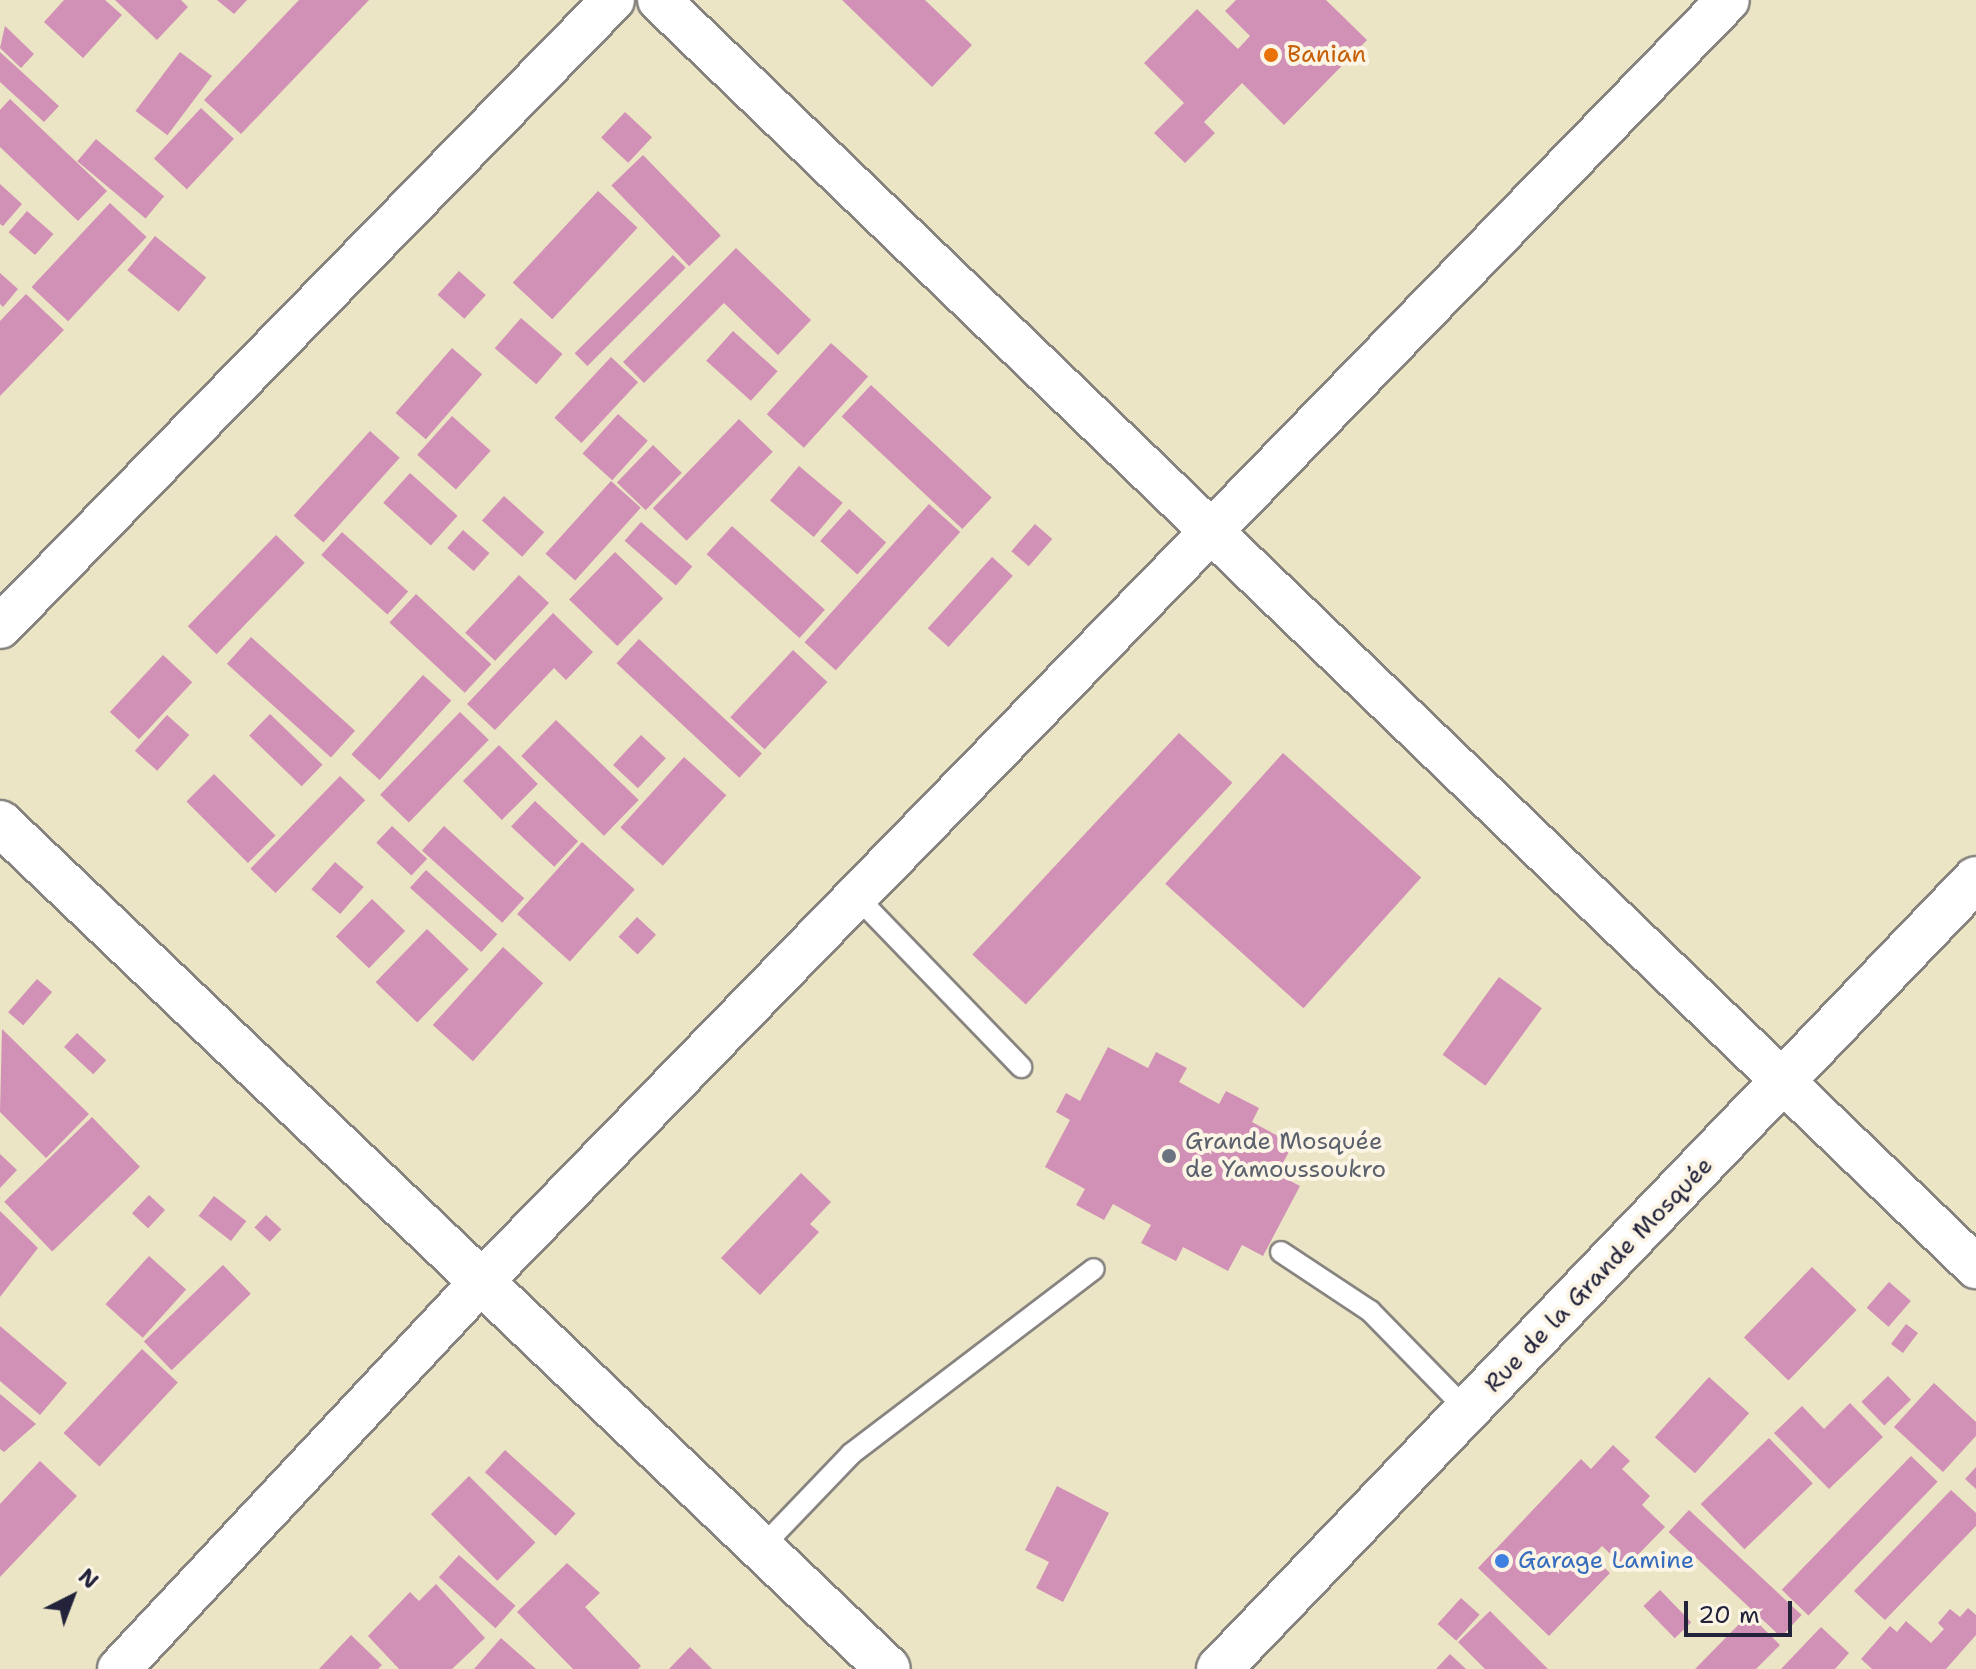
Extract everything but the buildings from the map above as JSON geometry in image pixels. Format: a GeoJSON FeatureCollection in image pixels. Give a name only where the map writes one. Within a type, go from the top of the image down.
{"type":"FeatureCollection","features":[{"type":"Feature","properties":{"kind":"street"},"geometry":{"type":"LineString","coordinates":[[0,627],[613,0]]}},
{"type":"Feature","properties":{"kind":"street"},"geometry":{"type":"LineString","coordinates":[[659,0],[1976,1267]]}},
{"type":"Feature","properties":{"kind":"street"},"geometry":{"type":"LineString","coordinates":[[119,1669],[481,1282],[1728,0]]}},
{"type":"Feature","properties":{"kind":"street"},"geometry":{"type":"LineString","coordinates":[[0,823],[888,1669]]}},
{"type":"Feature","properties":{"kind":"street","name":"Rue de la Grande Mosquée"},"geometry":{"type":"LineString","coordinates":[[1219,1669],[1469,1412],[1976,879]]}},
{"type":"Feature","properties":{"kind":"lane"},"geometry":{"type":"LineString","coordinates":[[856,896],[1021,1067]]}},
{"type":"Feature","properties":{"kind":"lane"},"geometry":{"type":"LineString","coordinates":[[1281,1252],[1370,1311],[1469,1412]]}},
{"type":"Feature","properties":{"kind":"lane"},"geometry":{"type":"LineString","coordinates":[[761,1548],[851,1454],[1094,1269]]}},
{"type":"Feature","properties":{"kind":"place","name":"Banian"},"geometry":{"type":"Point","coordinates":[1271,55]}},
{"type":"Feature","properties":{"kind":"place","name":"Grande Mosquée de Yamoussoukro"},"geometry":{"type":"Point","coordinates":[1169,1156]}},
{"type":"Feature","properties":{"kind":"place","name":"Garage Lamine"},"geometry":{"type":"Point","coordinates":[1502,1561]}}]}
